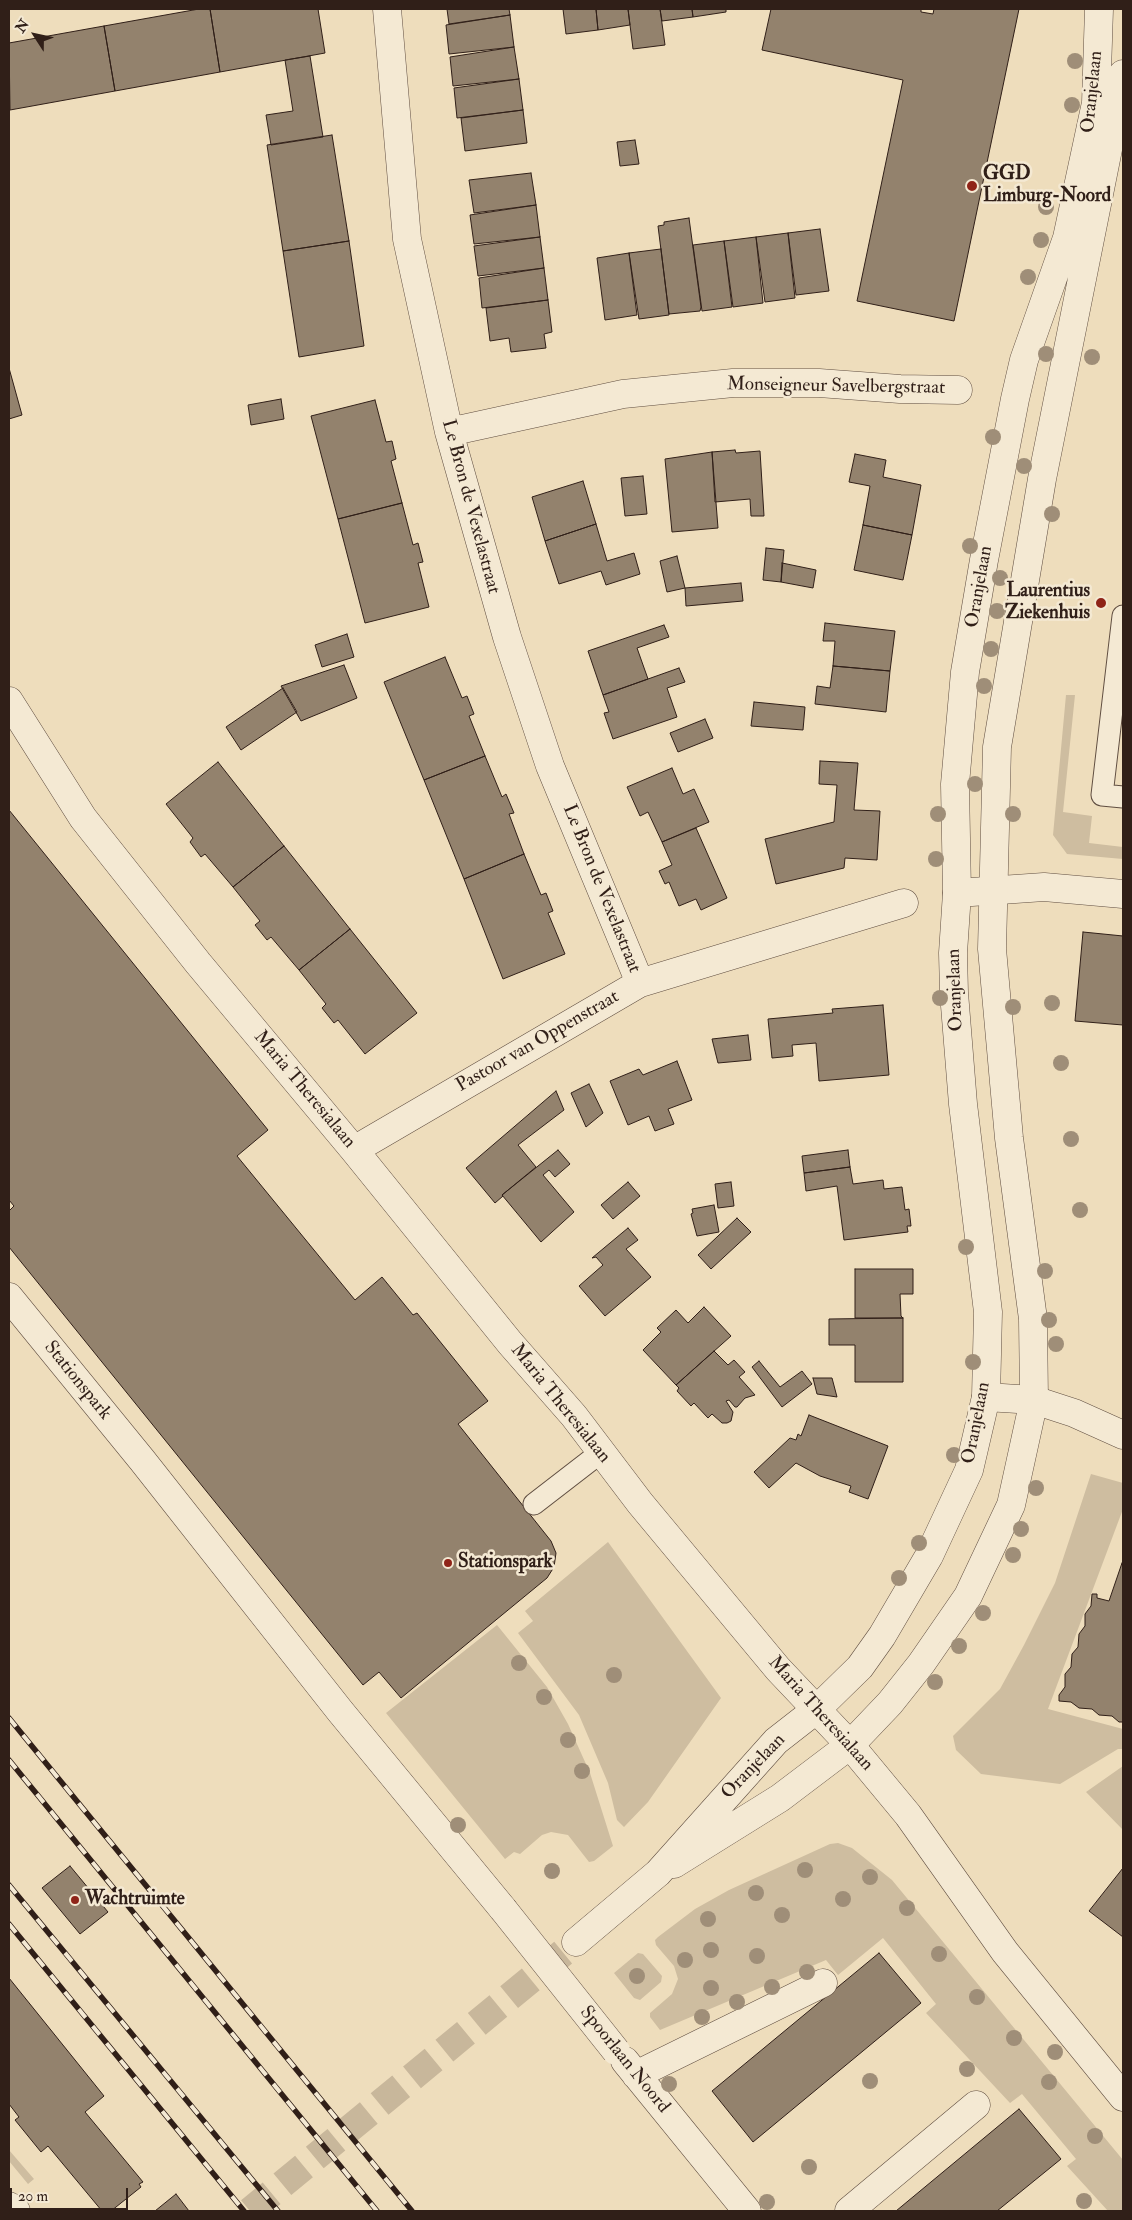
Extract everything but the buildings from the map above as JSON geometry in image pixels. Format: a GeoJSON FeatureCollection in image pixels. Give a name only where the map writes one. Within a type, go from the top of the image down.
{"type":"FeatureCollection","features":[{"type":"Feature","properties":{"kind":"street","name":"Le Bron de Vexelastraat"},"geometry":{"type":"LineString","coordinates":[[387,9],[407,239],[449,432],[506,637],[550,766],[640,983]]}},
{"type":"Feature","properties":{"kind":"street","name":"Oranjelaan"},"geometry":{"type":"LineString","coordinates":[[576,1942],[658,1873],[776,1741],[816,1709],[860,1667],[882,1636],[929,1556],[969,1470],[986,1396],[988,1312],[963,1104],[954,993],[953,953],[957,894],[955,784],[965,672],[984,560],[1020,375],[1067,238],[1096,103],[1099,9]]}},
{"type":"Feature","properties":{"kind":"street","name":"Oranjelaan"},"geometry":{"type":"LineString","coordinates":[[658,1873],[707,1845],[780,1798],[850,1745],[890,1703],[921,1664],[968,1596],[1011,1505],[1034,1400],[1033,1319],[1009,1138],[992,949],[997,747],[1042,479],[1123,74]]}},
{"type":"Feature","properties":{"kind":"street","name":"Monseigneur Savelbergstraat"},"geometry":{"type":"LineString","coordinates":[[449,432],[623,394],[733,383],[819,383],[900,389],[958,390]]}},
{"type":"Feature","properties":{"kind":"street","name":"Maria Theresialaan"},"geometry":{"type":"LineString","coordinates":[[9,701],[83,818],[198,963],[354,1150],[510,1343],[574,1416],[600,1452],[778,1669],[850,1745],[908,1815],[1005,1952],[1123,2097]]}},
{"type":"Feature","properties":{"kind":"street"},"geometry":{"type":"LineString","coordinates":[[957,894],[1044,887],[1123,894]]}},
{"type":"Feature","properties":{"kind":"street","name":"Pastoor van Oppenstraat"},"geometry":{"type":"LineString","coordinates":[[354,1150],[640,983],[904,903]]}},
{"type":"Feature","properties":{"kind":"street","name":"Stationspark"},"geometry":{"type":"LineString","coordinates":[[9,1296],[340,1711],[503,1909]]}},
{"type":"Feature","properties":{"kind":"street"},"geometry":{"type":"LineString","coordinates":[[986,1396],[1034,1400],[1074,1413],[1123,1435]]}},
{"type":"Feature","properties":{"kind":"street","name":"Spoorlaan Noord"},"geometry":{"type":"LineString","coordinates":[[503,1909],[746,2211]]}},
{"type":"Feature","properties":{"kind":"street"},"geometry":{"type":"LineString","coordinates":[[636,2074],[822,1983]]}},
{"type":"Feature","properties":{"kind":"street"},"geometry":{"type":"LineString","coordinates":[[849,2211],[976,2105]]}},
{"type":"Feature","properties":{"kind":"street"},"geometry":{"type":"LineString","coordinates":[[9,2206],[16,2211]]}},
{"type":"Feature","properties":{"kind":"lane"},"geometry":{"type":"LineString","coordinates":[[1123,616],[1102,795],[1123,797]]}},
{"type":"Feature","properties":{"kind":"lane"},"geometry":{"type":"LineString","coordinates":[[534,1504],[600,1452]]}},
{"type":"Feature","properties":{"kind":"shaded area"},"geometry":{"type":"Polygon","coordinates":[[[1066,695],[1075,695],[1063,812],[1092,816],[1089,843],[1123,847],[1123,859],[1067,854],[1053,835],[1066,695]]]}},
{"type":"Feature","properties":{"kind":"shaded area"},"geometry":{"type":"Polygon","coordinates":[[[1091,1474],[1123,1483],[1123,1509],[1048,1709],[1123,1729],[1123,1749],[1118,1749],[1060,1784],[981,1774],[956,1750],[953,1736],[1000,1689],[1024,1645],[1055,1583],[1091,1474]]]}},
{"type":"Feature","properties":{"kind":"shaded area"},"geometry":{"type":"Polygon","coordinates":[[[608,1542],[721,1698],[648,1802],[624,1827],[617,1820],[608,1783],[579,1715],[518,1633],[533,1621],[525,1611],[608,1542]]]}},
{"type":"Feature","properties":{"kind":"shaded area"},"geometry":{"type":"Polygon","coordinates":[[[497,1625],[547,1687],[568,1724],[590,1773],[613,1846],[594,1861],[589,1862],[568,1835],[551,1832],[542,1835],[520,1854],[514,1852],[505,1859],[386,1713],[497,1625]]]}},
{"type":"Feature","properties":{"kind":"shaded area"},"geometry":{"type":"Polygon","coordinates":[[[1123,1766],[1123,1830],[1086,1792],[1123,1766]]]}},
{"type":"Feature","properties":{"kind":"shaded area"},"geometry":{"type":"Polygon","coordinates":[[[838,1843],[852,1848],[892,1880],[1123,2160],[1123,2211],[1108,2211],[1067,2166],[1076,2159],[1022,2094],[1010,2103],[926,2013],[936,2004],[883,1938],[838,1975],[826,1960],[660,2030],[650,2017],[650,2013],[672,1994],[678,1979],[674,1966],[656,1945],[655,1940],[695,1909],[729,1890],[830,1844],[838,1843]]]}},
{"type":"Feature","properties":{"kind":"shaded area"},"geometry":{"type":"Polygon","coordinates":[[[638,1953],[643,1954],[662,1976],[661,1982],[640,2000],[634,1998],[614,1973],[638,1953]]]}},
{"type":"Feature","properties":{"kind":"shaded area"},"geometry":{"type":"Polygon","coordinates":[[[9,2150],[34,2179],[28,2184],[9,2161],[9,2150]]]}},
{"type":"Feature","properties":{"kind":"tunnel"},"geometry":{"type":"LineString","coordinates":[[250,2211],[576,1942]]}},
{"type":"Feature","properties":{"kind":"railway"},"geometry":{"type":"LineString","coordinates":[[9,1718],[412,2211]]}},
{"type":"Feature","properties":{"kind":"railway"},"geometry":{"type":"LineString","coordinates":[[9,1760],[377,2211]]}},
{"type":"Feature","properties":{"kind":"railway"},"geometry":{"type":"LineString","coordinates":[[9,1885],[278,2211]]}},
{"type":"Feature","properties":{"kind":"railway"},"geometry":{"type":"LineString","coordinates":[[9,1924],[244,2211]]}},
{"type":"Feature","properties":{"kind":"place","name":"GGD Limburg-Noord"},"geometry":{"type":"Point","coordinates":[972,186]}},
{"type":"Feature","properties":{"kind":"place","name":"Laurentius Ziekenhuis"},"geometry":{"type":"Point","coordinates":[1101,603]}},
{"type":"Feature","properties":{"kind":"place","name":"Stationspark"},"geometry":{"type":"Point","coordinates":[448,1563]}},
{"type":"Feature","properties":{"kind":"place","name":"Wachtruimte"},"geometry":{"type":"Point","coordinates":[75,1900]}}]}
